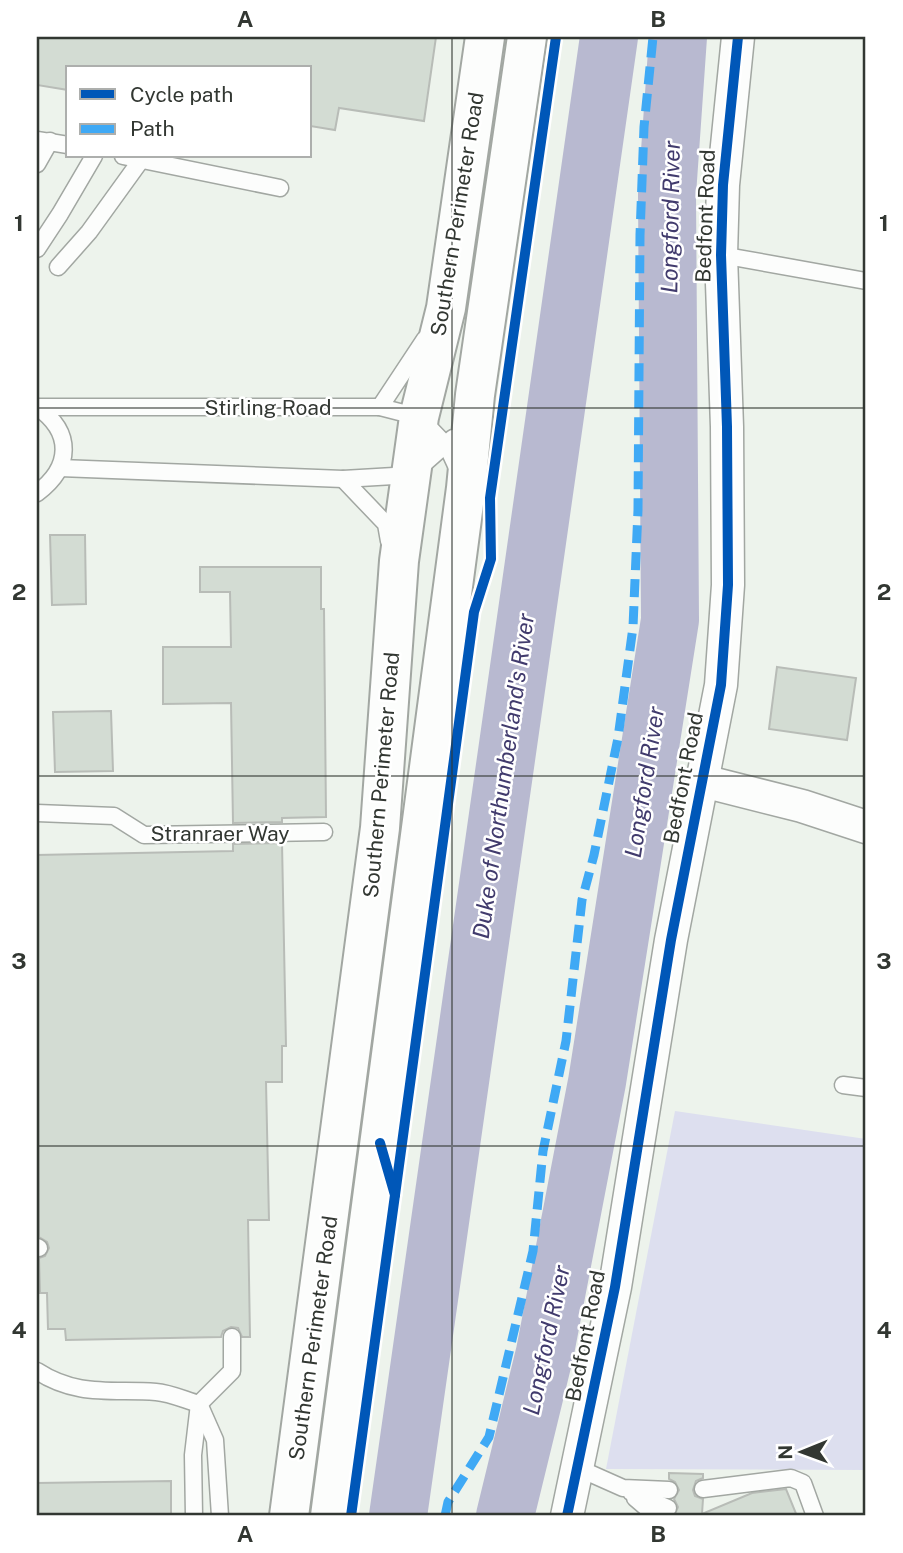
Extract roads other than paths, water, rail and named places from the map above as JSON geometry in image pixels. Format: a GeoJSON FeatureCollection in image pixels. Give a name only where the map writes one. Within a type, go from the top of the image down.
{"type":"FeatureCollection","features":[{"type":"Feature","properties":{"kind":"street","name":"Southern Perimeter Road"},"geometry":{"type":"LineString","coordinates":[[289,1516],[380,828],[397,578],[419,417],[446,307],[485,37]]}},
{"type":"Feature","properties":{"kind":"street","name":"Southern Perimeter Road"},"geometry":{"type":"LineString","coordinates":[[330,1516],[466,488],[472,416],[527,37]]}},
{"type":"Feature","properties":{"kind":"street","name":"Bedfont Road"},"geometry":{"type":"LineString","coordinates":[[567,1516],[615,1287],[671,940],[721,685],[729,584],[721,255],[724,173],[738,37]]}},
{"type":"Feature","properties":{"kind":"street"},"geometry":{"type":"LineString","coordinates":[[703,781],[802,806],[866,827]]}},
{"type":"Feature","properties":{"kind":"lane"},"geometry":{"type":"LineString","coordinates":[[37,164],[43,141],[66,145]]}},
{"type":"Feature","properties":{"kind":"lane"},"geometry":{"type":"LineString","coordinates":[[37,249],[93,158]]}},
{"type":"Feature","properties":{"kind":"lane"},"geometry":{"type":"LineString","coordinates":[[132,158],[280,188]]}},
{"type":"Feature","properties":{"kind":"lane"},"geometry":{"type":"LineString","coordinates":[[58,267],[89,232],[141,160]]}},
{"type":"Feature","properties":{"kind":"lane"},"geometry":{"type":"LineString","coordinates":[[721,255],[866,281]]}},
{"type":"Feature","properties":{"kind":"lane"},"geometry":{"type":"LineString","coordinates":[[380,407],[446,307]]}},
{"type":"Feature","properties":{"kind":"lane"},"geometry":{"type":"LineString","coordinates":[[37,407],[51,417],[62,436],[63,454],[60,468],[51,482],[37,493]]}},
{"type":"Feature","properties":{"kind":"lane","name":"Stirling Road"},"geometry":{"type":"LineString","coordinates":[[37,407],[380,407],[419,417]]}},
{"type":"Feature","properties":{"kind":"lane"},"geometry":{"type":"LineString","coordinates":[[60,468],[343,479],[411,475],[447,446],[472,416]]}},
{"type":"Feature","properties":{"kind":"lane"},"geometry":{"type":"LineString","coordinates":[[419,417],[447,446],[466,488]]}},
{"type":"Feature","properties":{"kind":"lane"},"geometry":{"type":"LineString","coordinates":[[343,479],[386,524],[397,578]]}},
{"type":"Feature","properties":{"kind":"lane","name":"Stranraer Way"},"geometry":{"type":"LineString","coordinates":[[37,813],[114,816],[144,835],[324,832]]}},
{"type":"Feature","properties":{"kind":"lane"},"geometry":{"type":"LineString","coordinates":[[843,1085],[866,1088]]}},
{"type":"Feature","properties":{"kind":"lane"},"geometry":{"type":"LineString","coordinates":[[194,1516],[193,1455],[199,1404],[232,1371],[232,1337]]}},
{"type":"Feature","properties":{"kind":"lane"},"geometry":{"type":"LineString","coordinates":[[37,1371],[67,1387],[93,1392],[159,1392],[199,1404],[215,1440],[220,1516]]}},
{"type":"Feature","properties":{"kind":"lane"},"geometry":{"type":"LineString","coordinates":[[578,1468],[623,1488],[662,1512]]}},
{"type":"Feature","properties":{"kind":"lane"},"geometry":{"type":"LineString","coordinates":[[703,1489],[791,1478],[803,1483],[815,1516]]}},
{"type":"Feature","properties":{"kind":"lane"},"geometry":{"type":"LineString","coordinates":[[623,1488],[669,1490]]}},
{"type":"Feature","properties":{"kind":"lane"},"geometry":{"type":"LineString","coordinates":[[623,1488],[646,1516]]}},
{"type":"Feature","properties":{"kind":"waterway","name":"Duke of Northumberland's River"},"geometry":{"type":"LineString","coordinates":[[398,1516],[609,37]]}},
{"type":"Feature","properties":{"kind":"waterway","name":"Longford River"},"geometry":{"type":"LineString","coordinates":[[505,1516],[545,1352],[597,1082],[670,620],[667,194],[678,37]]}}]}
